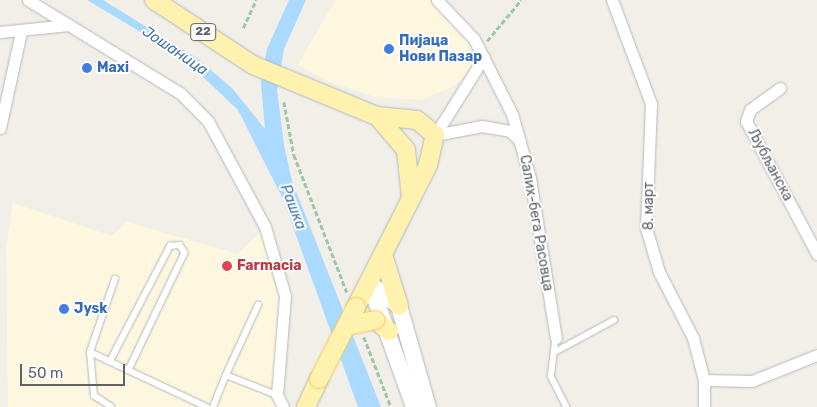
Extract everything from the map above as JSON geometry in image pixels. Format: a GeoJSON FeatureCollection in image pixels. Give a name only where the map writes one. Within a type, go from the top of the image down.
{"type":"FeatureCollection","features":[{"type":"Feature","properties":{"kind":"main road","name":"22"},"geometry":{"type":"LineString","coordinates":[[154,0],[253,65],[294,85],[377,116],[417,120],[434,135]]}},
{"type":"Feature","properties":{"kind":"main road","name":"22"},"geometry":{"type":"LineString","coordinates":[[377,116],[406,150],[411,198]]}},
{"type":"Feature","properties":{"kind":"main road"},"geometry":{"type":"LineString","coordinates":[[361,326],[352,301],[370,284],[384,258],[431,158],[434,135]]}},
{"type":"Feature","properties":{"kind":"main road"},"geometry":{"type":"LineString","coordinates":[[384,258],[399,306]]}},
{"type":"Feature","properties":{"kind":"main road"},"geometry":{"type":"LineString","coordinates":[[361,326],[390,331]]}},
{"type":"Feature","properties":{"kind":"main road"},"geometry":{"type":"LineString","coordinates":[[309,405],[319,379],[361,326]]}},
{"type":"Feature","properties":{"kind":"street"},"geometry":{"type":"LineString","coordinates":[[28,0],[180,93],[208,121],[243,179],[266,227],[284,296],[277,395],[283,407]]}},
{"type":"Feature","properties":{"kind":"street","name":"Салих-бега Расовца"},"geometry":{"type":"LineString","coordinates":[[437,0],[482,53],[520,141],[556,338]]}},
{"type":"Feature","properties":{"kind":"street","name":"8. март"},"geometry":{"type":"LineString","coordinates":[[612,0],[652,109],[646,228],[659,272],[693,338],[704,380],[704,407]]}},
{"type":"Feature","properties":{"kind":"street"},"geometry":{"type":"LineString","coordinates":[[0,32],[21,32],[69,26]]}},
{"type":"Feature","properties":{"kind":"street"},"geometry":{"type":"LineString","coordinates":[[0,128],[21,32]]}},
{"type":"Feature","properties":{"kind":"street"},"geometry":{"type":"LineString","coordinates":[[434,135],[482,53]]}},
{"type":"Feature","properties":{"kind":"street","name":"Љубљанска"},"geometry":{"type":"LineString","coordinates":[[780,88],[750,110],[746,121],[817,254]]}},
{"type":"Feature","properties":{"kind":"street"},"geometry":{"type":"LineString","coordinates":[[434,135],[482,126],[510,131],[520,141]]}},
{"type":"Feature","properties":{"kind":"street"},"geometry":{"type":"LineString","coordinates":[[370,284],[399,306],[428,407]]}},
{"type":"Feature","properties":{"kind":"street"},"geometry":{"type":"LineString","coordinates":[[370,284],[390,331],[414,407]]}},
{"type":"Feature","properties":{"kind":"street"},"geometry":{"type":"LineString","coordinates":[[704,380],[752,381],[817,355]]}},
{"type":"Feature","properties":{"kind":"lane"},"geometry":{"type":"LineString","coordinates":[[110,361],[170,246],[180,246],[185,253],[129,370]]}},
{"type":"Feature","properties":{"kind":"lane"},"geometry":{"type":"LineString","coordinates":[[112,407],[94,396],[90,352],[115,279]]}},
{"type":"Feature","properties":{"kind":"lane"},"geometry":{"type":"LineString","coordinates":[[213,407],[258,305]]}},
{"type":"Feature","properties":{"kind":"lane"},"geometry":{"type":"LineString","coordinates":[[554,352],[614,320]]}},
{"type":"Feature","properties":{"kind":"lane","name":"Салих-бега Расовца"},"geometry":{"type":"LineString","coordinates":[[556,338],[551,376],[567,407]]}},
{"type":"Feature","properties":{"kind":"lane"},"geometry":{"type":"LineString","coordinates":[[90,352],[208,407]]}},
{"type":"Feature","properties":{"kind":"lane"},"geometry":{"type":"LineString","coordinates":[[226,375],[277,395]]}},
{"type":"Feature","properties":{"kind":"path"},"geometry":{"type":"LineString","coordinates":[[243,28],[256,0]]}},
{"type":"Feature","properties":{"kind":"path"},"geometry":{"type":"LineString","coordinates":[[482,53],[522,0]]}},
{"type":"Feature","properties":{"kind":"path"},"geometry":{"type":"LineString","coordinates":[[284,102],[294,155],[352,301]]}},
{"type":"Feature","properties":{"kind":"path"},"geometry":{"type":"LineString","coordinates":[[361,326],[392,407]]}},
{"type":"Feature","properties":{"kind":"shaded area","name":"Пијаца Нови Пазар"},"geometry":{"type":"Polygon","coordinates":[[[335,0],[429,0],[468,42],[474,56],[471,69],[454,86],[422,100],[375,97],[330,82],[298,65],[335,0]]]}},
{"type":"Feature","properties":{"kind":"shaded area"},"geometry":{"type":"Polygon","coordinates":[[[13,203],[112,236],[127,222],[238,254],[265,227],[285,296],[280,352],[283,407],[8,407],[6,248],[13,203]]]}},
{"type":"Feature","properties":{"kind":"water"},"geometry":{"type":"Polygon","coordinates":[[[87,0],[103,0],[198,59],[232,88],[265,129],[261,83],[267,49],[289,0],[306,0],[284,49],[277,90],[284,145],[292,181],[381,407],[358,407],[283,199],[238,110],[181,56],[87,0]]]}},
{"type":"Feature","properties":{"kind":"place","name":"Пијаца Нови Пазар"},"geometry":{"type":"Point","coordinates":[389,49]}},
{"type":"Feature","properties":{"kind":"place","name":"Maxi"},"geometry":{"type":"Point","coordinates":[87,68]}},
{"type":"Feature","properties":{"kind":"place","name":"Farmacia"},"geometry":{"type":"Point","coordinates":[227,266]}},
{"type":"Feature","properties":{"kind":"place","name":"Jysk"},"geometry":{"type":"Point","coordinates":[64,309]}},
{"type":"Feature","properties":{"kind":"water label","name":"Јошаница"},"geometry":{"type":"Point","coordinates":[175,51]}},
{"type":"Feature","properties":{"kind":"water label","name":"Рашка"},"geometry":{"type":"Point","coordinates":[293,207]}}]}
